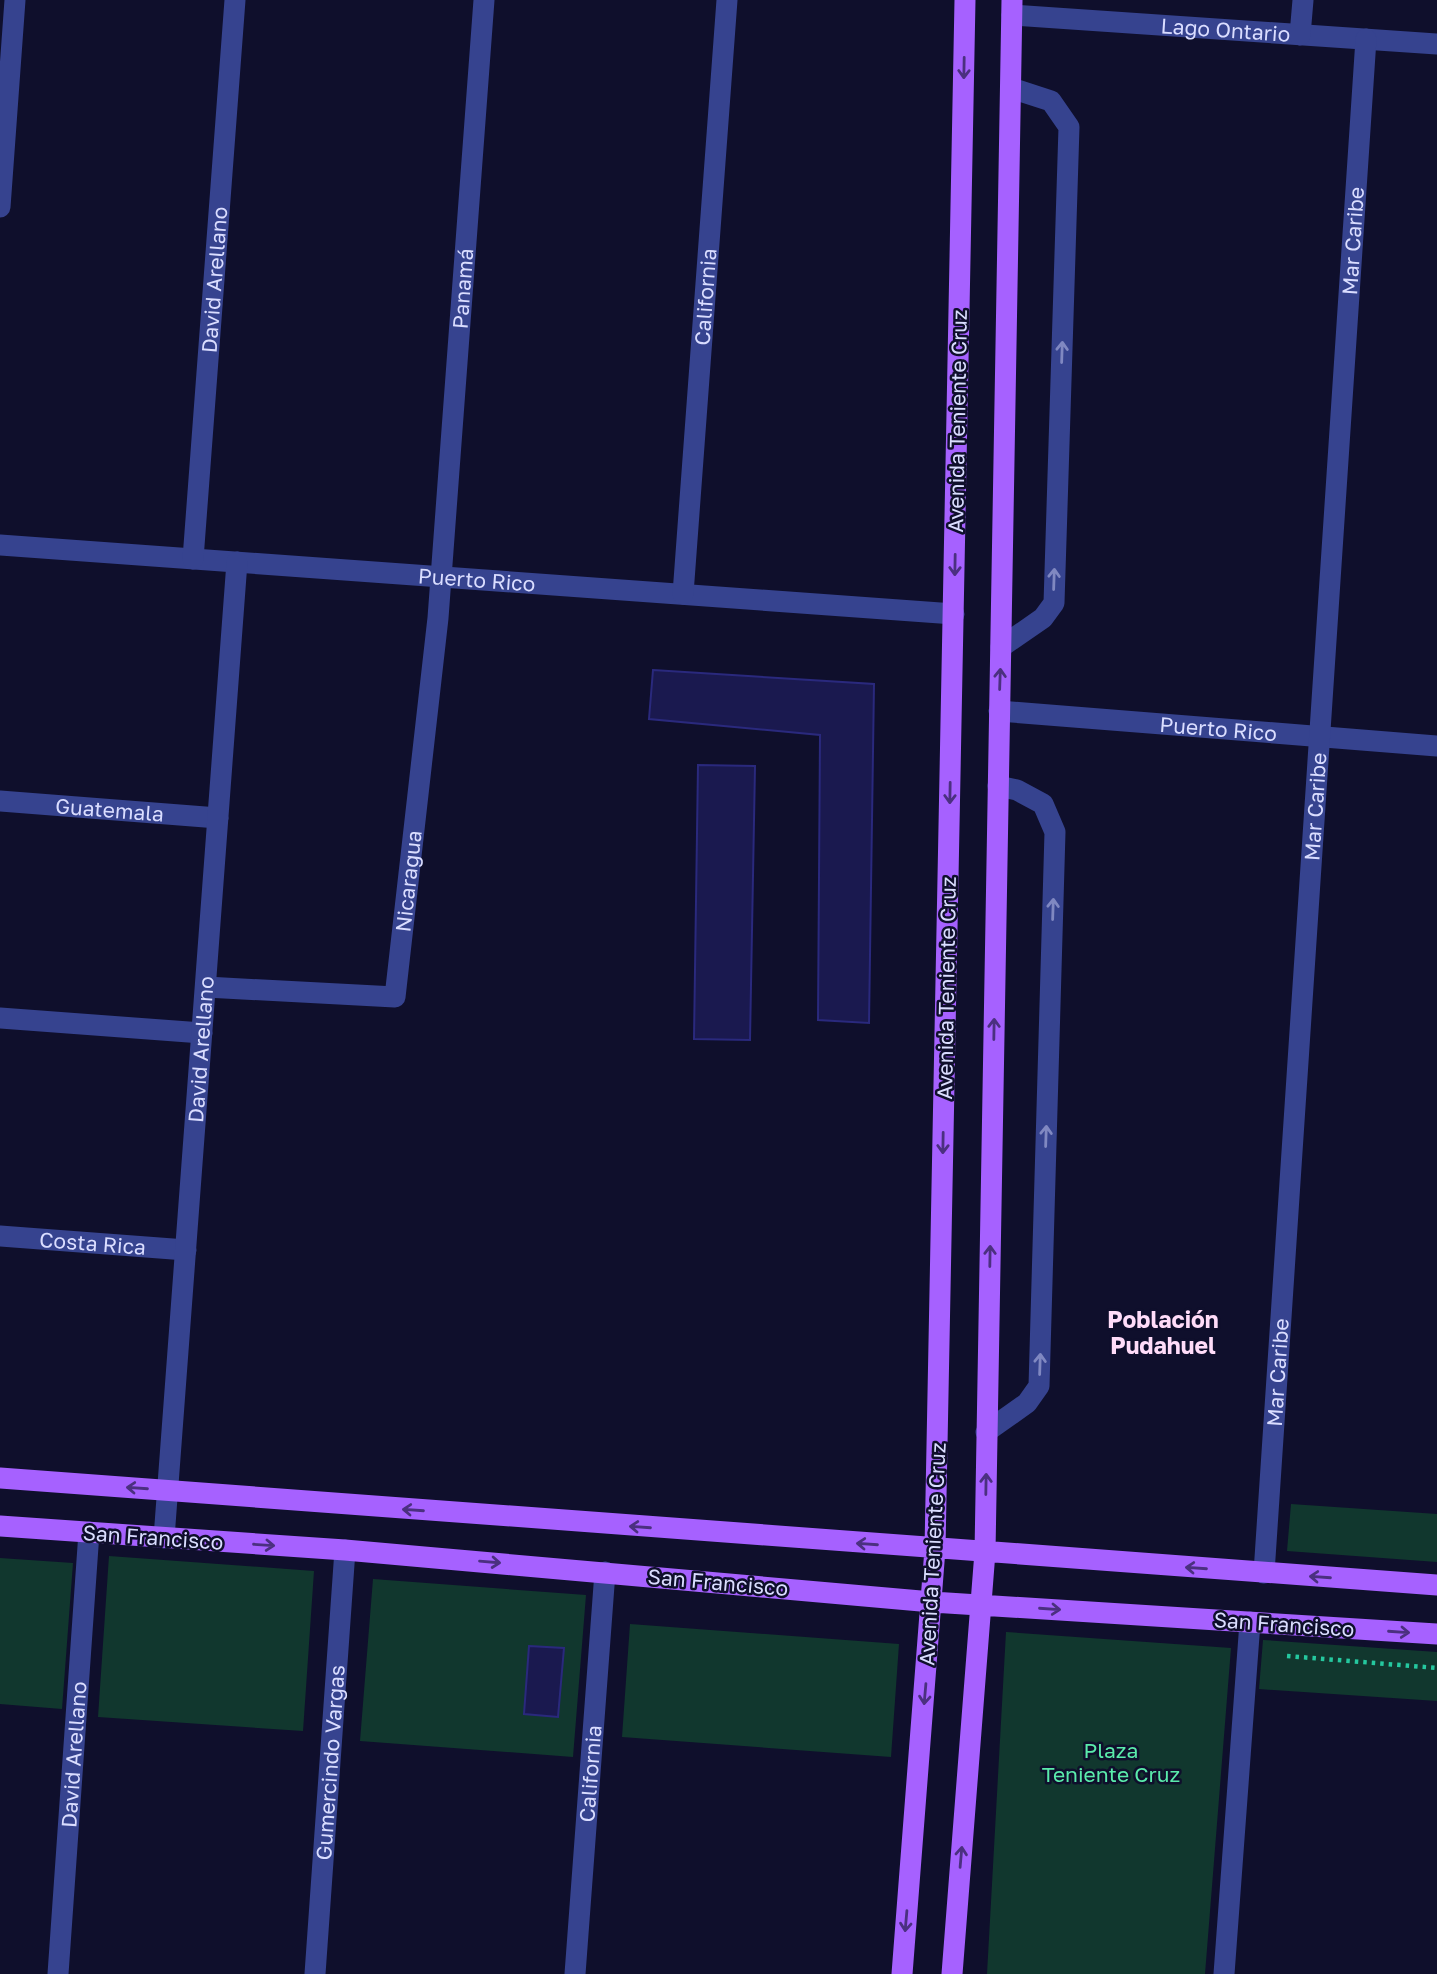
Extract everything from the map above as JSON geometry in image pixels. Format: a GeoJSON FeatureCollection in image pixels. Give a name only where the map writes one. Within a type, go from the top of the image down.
{"type":"FeatureCollection","features":[{"type":"Feature","properties":{"kind":"main road","name":"Avenida Teniente Cruz"},"geometry":{"type":"LineString","coordinates":[[902,1974],[935,1549],[965,0]]}},
{"type":"Feature","properties":{"kind":"main road"},"geometry":{"type":"LineString","coordinates":[[952,1974],[985,1552],[1012,8]]}},
{"type":"Feature","properties":{"kind":"main road"},"geometry":{"type":"LineString","coordinates":[[0,1478],[1437,1585]]}},
{"type":"Feature","properties":{"kind":"main road","name":"San Francisco"},"geometry":{"type":"LineString","coordinates":[[0,1526],[345,1550],[932,1602],[1437,1634]]}},
{"type":"Feature","properties":{"kind":"street"},"geometry":{"type":"LineString","coordinates":[[0,207],[15,0]]}},
{"type":"Feature","properties":{"kind":"street","name":"David Arellano"},"geometry":{"type":"LineString","coordinates":[[193,559],[235,0]]}},
{"type":"Feature","properties":{"kind":"street","name":"Panamá"},"geometry":{"type":"LineString","coordinates":[[440,576],[484,0]]}},
{"type":"Feature","properties":{"kind":"street","name":"California"},"geometry":{"type":"LineString","coordinates":[[683,594],[727,0]]}},
{"type":"Feature","properties":{"kind":"street"},"geometry":{"type":"LineString","coordinates":[[1300,35],[1303,0]]}},
{"type":"Feature","properties":{"kind":"street","name":"Lago Ontario"},"geometry":{"type":"LineString","coordinates":[[1012,8],[1300,35],[1437,44]]}},
{"type":"Feature","properties":{"kind":"street","name":"Mar Caribe"},"geometry":{"type":"LineString","coordinates":[[1264,1573],[1366,39]]}},
{"type":"Feature","properties":{"kind":"street"},"geometry":{"type":"LineString","coordinates":[[1001,647],[1043,618],[1054,603],[1069,127],[1051,101],[1011,88]]}},
{"type":"Feature","properties":{"kind":"street","name":"Puerto Rico"},"geometry":{"type":"LineString","coordinates":[[0,545],[954,614]]}},
{"type":"Feature","properties":{"kind":"street","name":"David Arellano"},"geometry":{"type":"LineString","coordinates":[[164,1538],[237,562]]}},
{"type":"Feature","properties":{"kind":"street","name":"Nicaragua"},"geometry":{"type":"LineString","coordinates":[[206,987],[395,997],[438,618],[440,576]]}},
{"type":"Feature","properties":{"kind":"street","name":"Puerto Rico"},"geometry":{"type":"LineString","coordinates":[[999,710],[1437,746]]}},
{"type":"Feature","properties":{"kind":"street"},"geometry":{"type":"LineString","coordinates":[[986,1432],[1027,1403],[1039,1386],[1055,832],[1043,804],[1017,790],[998,786]]}},
{"type":"Feature","properties":{"kind":"street","name":"Guatemala"},"geometry":{"type":"LineString","coordinates":[[0,801],[218,818]]}},
{"type":"Feature","properties":{"kind":"street"},"geometry":{"type":"LineString","coordinates":[[0,1017],[202,1033]]}},
{"type":"Feature","properties":{"kind":"street","name":"Costa Rica"},"geometry":{"type":"LineString","coordinates":[[0,1236],[186,1250]]}},
{"type":"Feature","properties":{"kind":"street","name":"David Arellano"},"geometry":{"type":"LineString","coordinates":[[58,1974],[89,1532]]}},
{"type":"Feature","properties":{"kind":"street","name":"Gumercindo Vargas"},"geometry":{"type":"LineString","coordinates":[[315,1974],[345,1550]]}},
{"type":"Feature","properties":{"kind":"street","name":"California"},"geometry":{"type":"LineString","coordinates":[[575,1974],[605,1572]]}},
{"type":"Feature","properties":{"kind":"street"},"geometry":{"type":"LineString","coordinates":[[1224,1974],[1250,1622]]}},
{"type":"Feature","properties":{"kind":"path"},"geometry":{"type":"LineString","coordinates":[[1247,1653],[1437,1668]]}},
{"type":"Feature","properties":{"kind":"green space"},"geometry":{"type":"Polygon","coordinates":[[[1291,1504],[1437,1514],[1437,1562],[1287,1551],[1291,1504]]]}},
{"type":"Feature","properties":{"kind":"green space"},"geometry":{"type":"Polygon","coordinates":[[[109,1556],[314,1571],[303,1731],[98,1717],[109,1556]]]}},
{"type":"Feature","properties":{"kind":"green space"},"geometry":{"type":"Polygon","coordinates":[[[0,1558],[73,1563],[62,1709],[0,1704],[0,1558]]]}},
{"type":"Feature","properties":{"kind":"green space"},"geometry":{"type":"Polygon","coordinates":[[[373,1579],[586,1595],[573,1757],[360,1741],[373,1579]]]}},
{"type":"Feature","properties":{"kind":"green space"},"geometry":{"type":"Polygon","coordinates":[[[630,1624],[899,1644],[891,1757],[622,1737],[630,1624]]]}},
{"type":"Feature","properties":{"kind":"green space","name":"Plaza Teniente Cruz"},"geometry":{"type":"Polygon","coordinates":[[[1006,1632],[1231,1648],[1205,1974],[987,1974],[1006,1632]]]}},
{"type":"Feature","properties":{"kind":"green space"},"geometry":{"type":"Polygon","coordinates":[[[1263,1640],[1437,1652],[1437,1701],[1259,1689],[1263,1640]]]}},
{"type":"Feature","properties":{"kind":"building"},"geometry":{"type":"Polygon","coordinates":[[[653,670],[874,684],[869,1023],[818,1020],[820,735],[649,719],[653,670]]]}},
{"type":"Feature","properties":{"kind":"building"},"geometry":{"type":"Polygon","coordinates":[[[698,765],[755,766],[750,1040],[694,1039],[698,765]]]}},
{"type":"Feature","properties":{"kind":"building"},"geometry":{"type":"Polygon","coordinates":[[[529,1646],[564,1648],[558,1717],[524,1714],[529,1646]]]}},
{"type":"Feature","properties":{"kind":"district","name":"Población Pudahuel"},"geometry":{"type":"Point","coordinates":[1163,1332]}}]}
